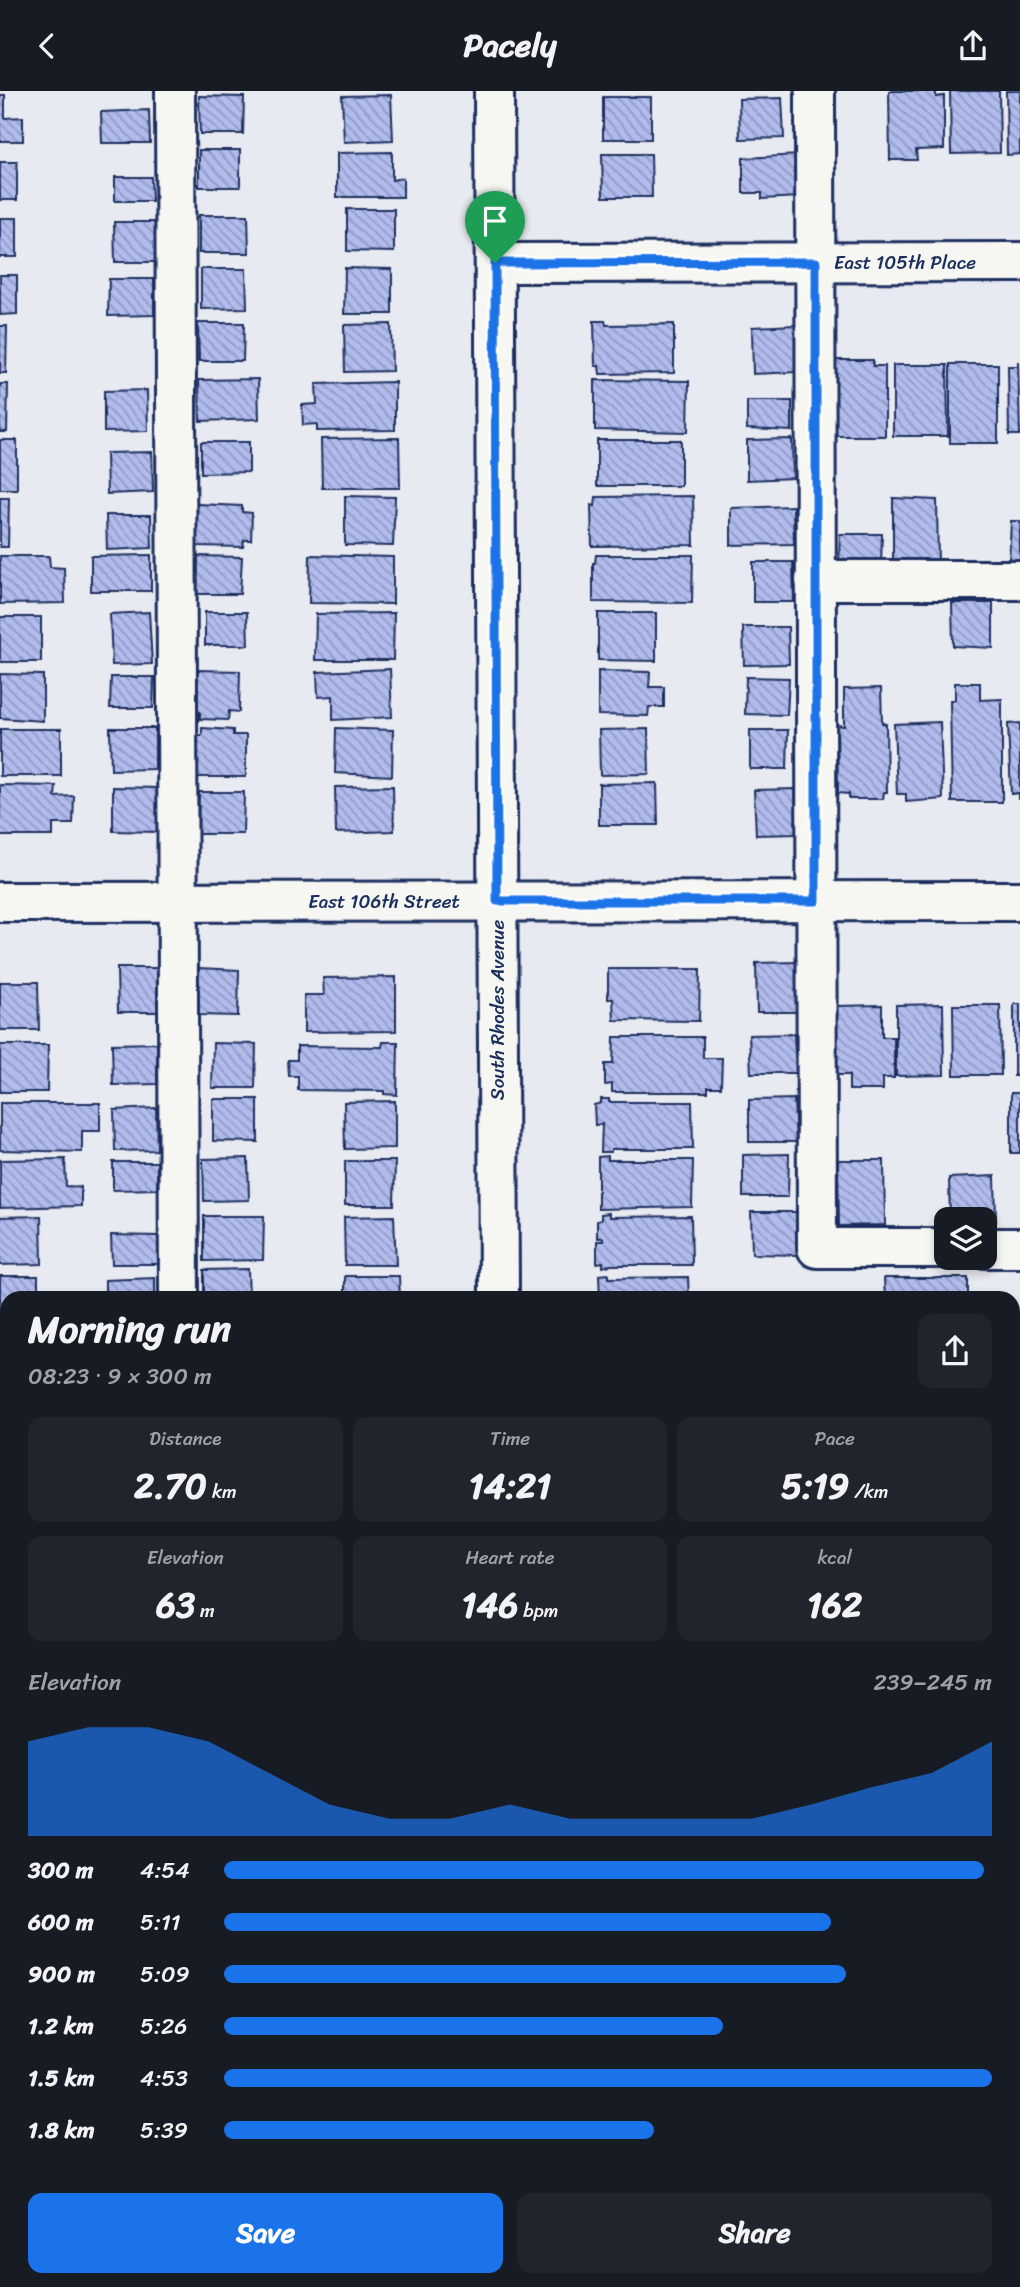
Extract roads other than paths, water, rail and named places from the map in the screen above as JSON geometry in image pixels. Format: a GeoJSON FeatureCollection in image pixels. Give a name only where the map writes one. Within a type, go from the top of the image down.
{"type":"FeatureCollection","features":[{"type":"Feature","properties":{"kind":"street"},"geometry":{"type":"LineString","coordinates":[[175,91],[179,1291]]}},
{"type":"Feature","properties":{"kind":"street","name":"South Rhodes Avenue"},"geometry":{"type":"LineString","coordinates":[[495,91],[499,1291]]}},
{"type":"Feature","properties":{"kind":"street"},"geometry":{"type":"LineString","coordinates":[[815,91],[817,1248],[934,1248]]}},
{"type":"Feature","properties":{"kind":"street","name":"East 105th Place"},"geometry":{"type":"LineString","coordinates":[[495,263],[1020,262]]}},
{"type":"Feature","properties":{"kind":"street"},"geometry":{"type":"LineString","coordinates":[[815,580],[1020,580]]}},
{"type":"Feature","properties":{"kind":"street","name":"East 106th Street"},"geometry":{"type":"LineString","coordinates":[[0,902],[1020,901]]}},
{"type":"Feature","properties":{"kind":"street"},"geometry":{"type":"LineString","coordinates":[[997,1248],[1020,1248]]}}]}
